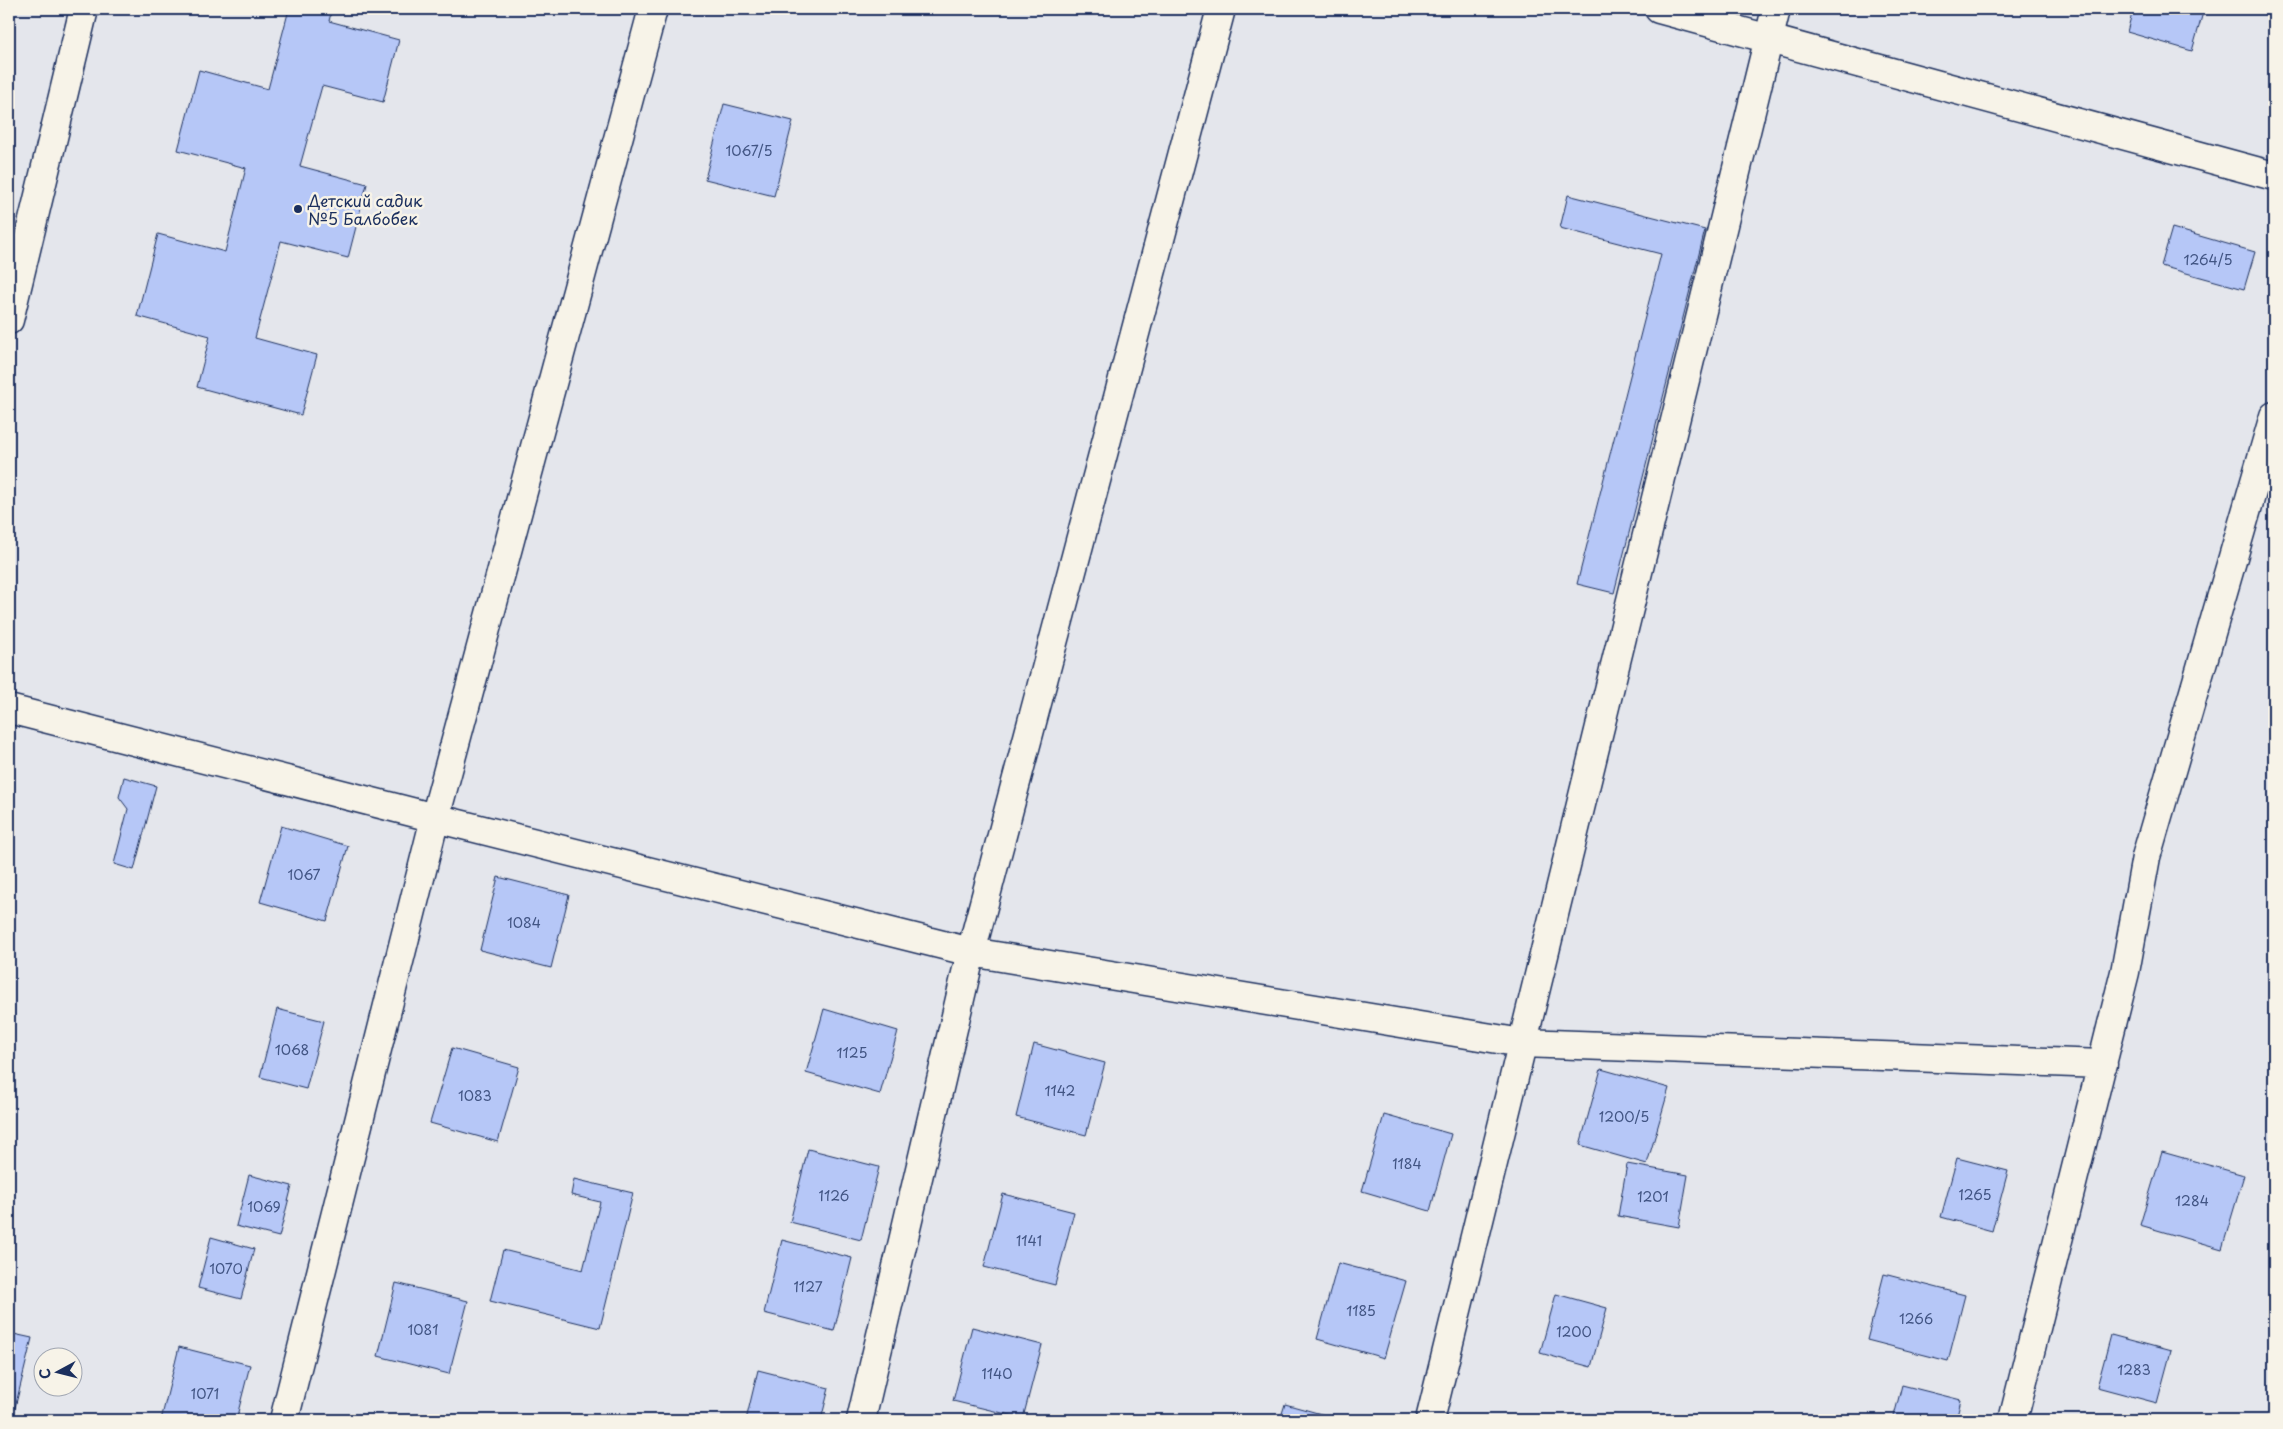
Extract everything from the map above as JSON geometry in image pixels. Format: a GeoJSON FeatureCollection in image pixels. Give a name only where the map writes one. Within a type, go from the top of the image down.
{"type":"FeatureCollection","features":[{"type":"Feature","properties":{"kind":"street"},"geometry":{"type":"LineString","coordinates":[[9,320],[84,9]]}},
{"type":"Feature","properties":{"kind":"street"},"geometry":{"type":"LineString","coordinates":[[284,1420],[435,818],[652,9]]}},
{"type":"Feature","properties":{"kind":"street"},"geometry":{"type":"LineString","coordinates":[[861,1420],[971,952],[1221,9]]}},
{"type":"Feature","properties":{"kind":"street"},"geometry":{"type":"LineString","coordinates":[[1659,9],[2274,176]]}},
{"type":"Feature","properties":{"kind":"street"},"geometry":{"type":"LineString","coordinates":[[1430,1420],[1776,9]]}},
{"type":"Feature","properties":{"kind":"street"},"geometry":{"type":"LineString","coordinates":[[2013,1420],[2125,972],[2146,857],[2274,416]]}},
{"type":"Feature","properties":{"kind":"street"},"geometry":{"type":"LineString","coordinates":[[9,709],[971,952],[1522,1043],[2103,1064]]}},
{"type":"Feature","properties":{"kind":"building","name":"Детский садик №5 Балбобек"},"geometry":{"type":"Polygon","coordinates":[[[270,9],[332,9],[329,21],[399,40],[383,102],[322,86],[300,166],[367,184],[348,258],[281,241],[255,338],[317,355],[301,415],[197,387],[210,336],[137,316],[158,234],[225,252],[246,168],[178,150],[199,70],[268,89],[288,13],[270,9]]]}},
{"type":"Feature","properties":{"kind":"building"},"geometry":{"type":"Polygon","coordinates":[[[2133,9],[2204,9],[2192,51],[2127,32],[2133,9]]]}},
{"type":"Feature","properties":{"kind":"building"},"geometry":{"type":"Polygon","coordinates":[[[724,104],[793,121],[774,196],[705,179],[724,104]]]}},
{"type":"Feature","properties":{"kind":"building"},"geometry":{"type":"Polygon","coordinates":[[[1568,195],[1705,230],[1614,593],[1577,584],[1661,254],[1560,228],[1568,195]]]}},
{"type":"Feature","properties":{"kind":"building"},"geometry":{"type":"Polygon","coordinates":[[[2172,228],[2255,252],[2244,289],[2161,266],[2172,228]]]}},
{"type":"Feature","properties":{"kind":"building"},"geometry":{"type":"Polygon","coordinates":[[[124,777],[156,786],[134,870],[114,864],[128,809],[119,797],[124,777]]]}},
{"type":"Feature","properties":{"kind":"building"},"geometry":{"type":"Polygon","coordinates":[[[281,826],[348,846],[327,921],[260,902],[281,826]]]}},
{"type":"Feature","properties":{"kind":"building"},"geometry":{"type":"Polygon","coordinates":[[[498,877],[569,895],[551,968],[480,950],[498,877]]]}},
{"type":"Feature","properties":{"kind":"building"},"geometry":{"type":"Polygon","coordinates":[[[277,1009],[324,1021],[306,1089],[260,1077],[277,1009]]]}},
{"type":"Feature","properties":{"kind":"building"},"geometry":{"type":"Polygon","coordinates":[[[824,1009],[898,1031],[880,1094],[806,1073],[824,1009]]]}},
{"type":"Feature","properties":{"kind":"building"},"geometry":{"type":"Polygon","coordinates":[[[1034,1044],[1105,1063],[1086,1135],[1016,1117],[1034,1044]]]}},
{"type":"Feature","properties":{"kind":"building"},"geometry":{"type":"Polygon","coordinates":[[[452,1048],[519,1067],[498,1142],[430,1123],[452,1048]]]}},
{"type":"Feature","properties":{"kind":"building"},"geometry":{"type":"Polygon","coordinates":[[[1601,1069],[1669,1088],[1647,1164],[1580,1145],[1601,1069]]]}},
{"type":"Feature","properties":{"kind":"building"},"geometry":{"type":"Polygon","coordinates":[[[1384,1115],[1451,1134],[1430,1211],[1362,1191],[1384,1115]]]}},
{"type":"Feature","properties":{"kind":"building"},"geometry":{"type":"Polygon","coordinates":[[[808,1149],[879,1167],[861,1240],[790,1222],[808,1149]]]}},
{"type":"Feature","properties":{"kind":"building"},"geometry":{"type":"Polygon","coordinates":[[[2162,1152],[2244,1175],[2222,1249],[2140,1225],[2162,1152]]]}},
{"type":"Feature","properties":{"kind":"building"},"geometry":{"type":"Polygon","coordinates":[[[1957,1158],[2008,1171],[1992,1231],[1941,1217],[1957,1158]]]}},
{"type":"Feature","properties":{"kind":"building"},"geometry":{"type":"Polygon","coordinates":[[[1627,1164],[1688,1175],[1679,1227],[1618,1216],[1627,1164]]]}},
{"type":"Feature","properties":{"kind":"building"},"geometry":{"type":"Polygon","coordinates":[[[249,1175],[292,1186],[279,1237],[236,1226],[249,1175]]]}},
{"type":"Feature","properties":{"kind":"building"},"geometry":{"type":"Polygon","coordinates":[[[574,1179],[633,1193],[600,1328],[490,1301],[503,1250],[583,1270],[600,1202],[571,1195],[574,1179]]]}},
{"type":"Feature","properties":{"kind":"building"},"geometry":{"type":"Polygon","coordinates":[[[1003,1194],[1074,1212],[1055,1285],[984,1267],[1003,1194]]]}},
{"type":"Feature","properties":{"kind":"building"},"geometry":{"type":"Polygon","coordinates":[[[211,1237],[254,1249],[241,1299],[198,1288],[211,1237]]]}},
{"type":"Feature","properties":{"kind":"building"},"geometry":{"type":"Polygon","coordinates":[[[782,1240],[852,1258],[834,1331],[764,1313],[782,1240]]]}},
{"type":"Feature","properties":{"kind":"building"},"geometry":{"type":"Polygon","coordinates":[[[1338,1263],[1406,1281],[1384,1358],[1317,1339],[1338,1263]]]}},
{"type":"Feature","properties":{"kind":"building"},"geometry":{"type":"Polygon","coordinates":[[[1884,1274],[1965,1295],[1948,1361],[1867,1340],[1884,1274]]]}},
{"type":"Feature","properties":{"kind":"building"},"geometry":{"type":"Polygon","coordinates":[[[396,1283],[468,1301],[449,1374],[378,1356],[396,1283]]]}},
{"type":"Feature","properties":{"kind":"building"},"geometry":{"type":"Polygon","coordinates":[[[1556,1294],[1607,1308],[1591,1367],[1540,1353],[1556,1294]]]}},
{"type":"Feature","properties":{"kind":"building"},"geometry":{"type":"Polygon","coordinates":[[[972,1327],[1042,1345],[1023,1418],[953,1401],[972,1327]]]}},
{"type":"Feature","properties":{"kind":"building"},"geometry":{"type":"Polygon","coordinates":[[[9,1333],[32,1338],[12,1420],[9,1420],[9,1333]]]}},
{"type":"Feature","properties":{"kind":"building"},"geometry":{"type":"Polygon","coordinates":[[[2111,1335],[2171,1351],[2157,1403],[2097,1387],[2111,1335]]]}},
{"type":"Feature","properties":{"kind":"building"},"geometry":{"type":"Polygon","coordinates":[[[179,1347],[250,1365],[236,1420],[161,1420],[179,1347]]]}},
{"type":"Feature","properties":{"kind":"building"},"geometry":{"type":"Polygon","coordinates":[[[758,1370],[829,1388],[821,1420],[746,1420],[758,1370]]]}},
{"type":"Feature","properties":{"kind":"building"},"geometry":{"type":"Polygon","coordinates":[[[1902,1385],[1961,1400],[1956,1420],[1893,1420],[1902,1385]]]}},
{"type":"Feature","properties":{"kind":"building"},"geometry":{"type":"Polygon","coordinates":[[[1285,1404],[1343,1420],[1280,1420],[1285,1404]]]}},
{"type":"Feature","properties":{"kind":"place","name":"Детский садик №5 Балбобек"},"geometry":{"type":"Point","coordinates":[298,209]}}]}
